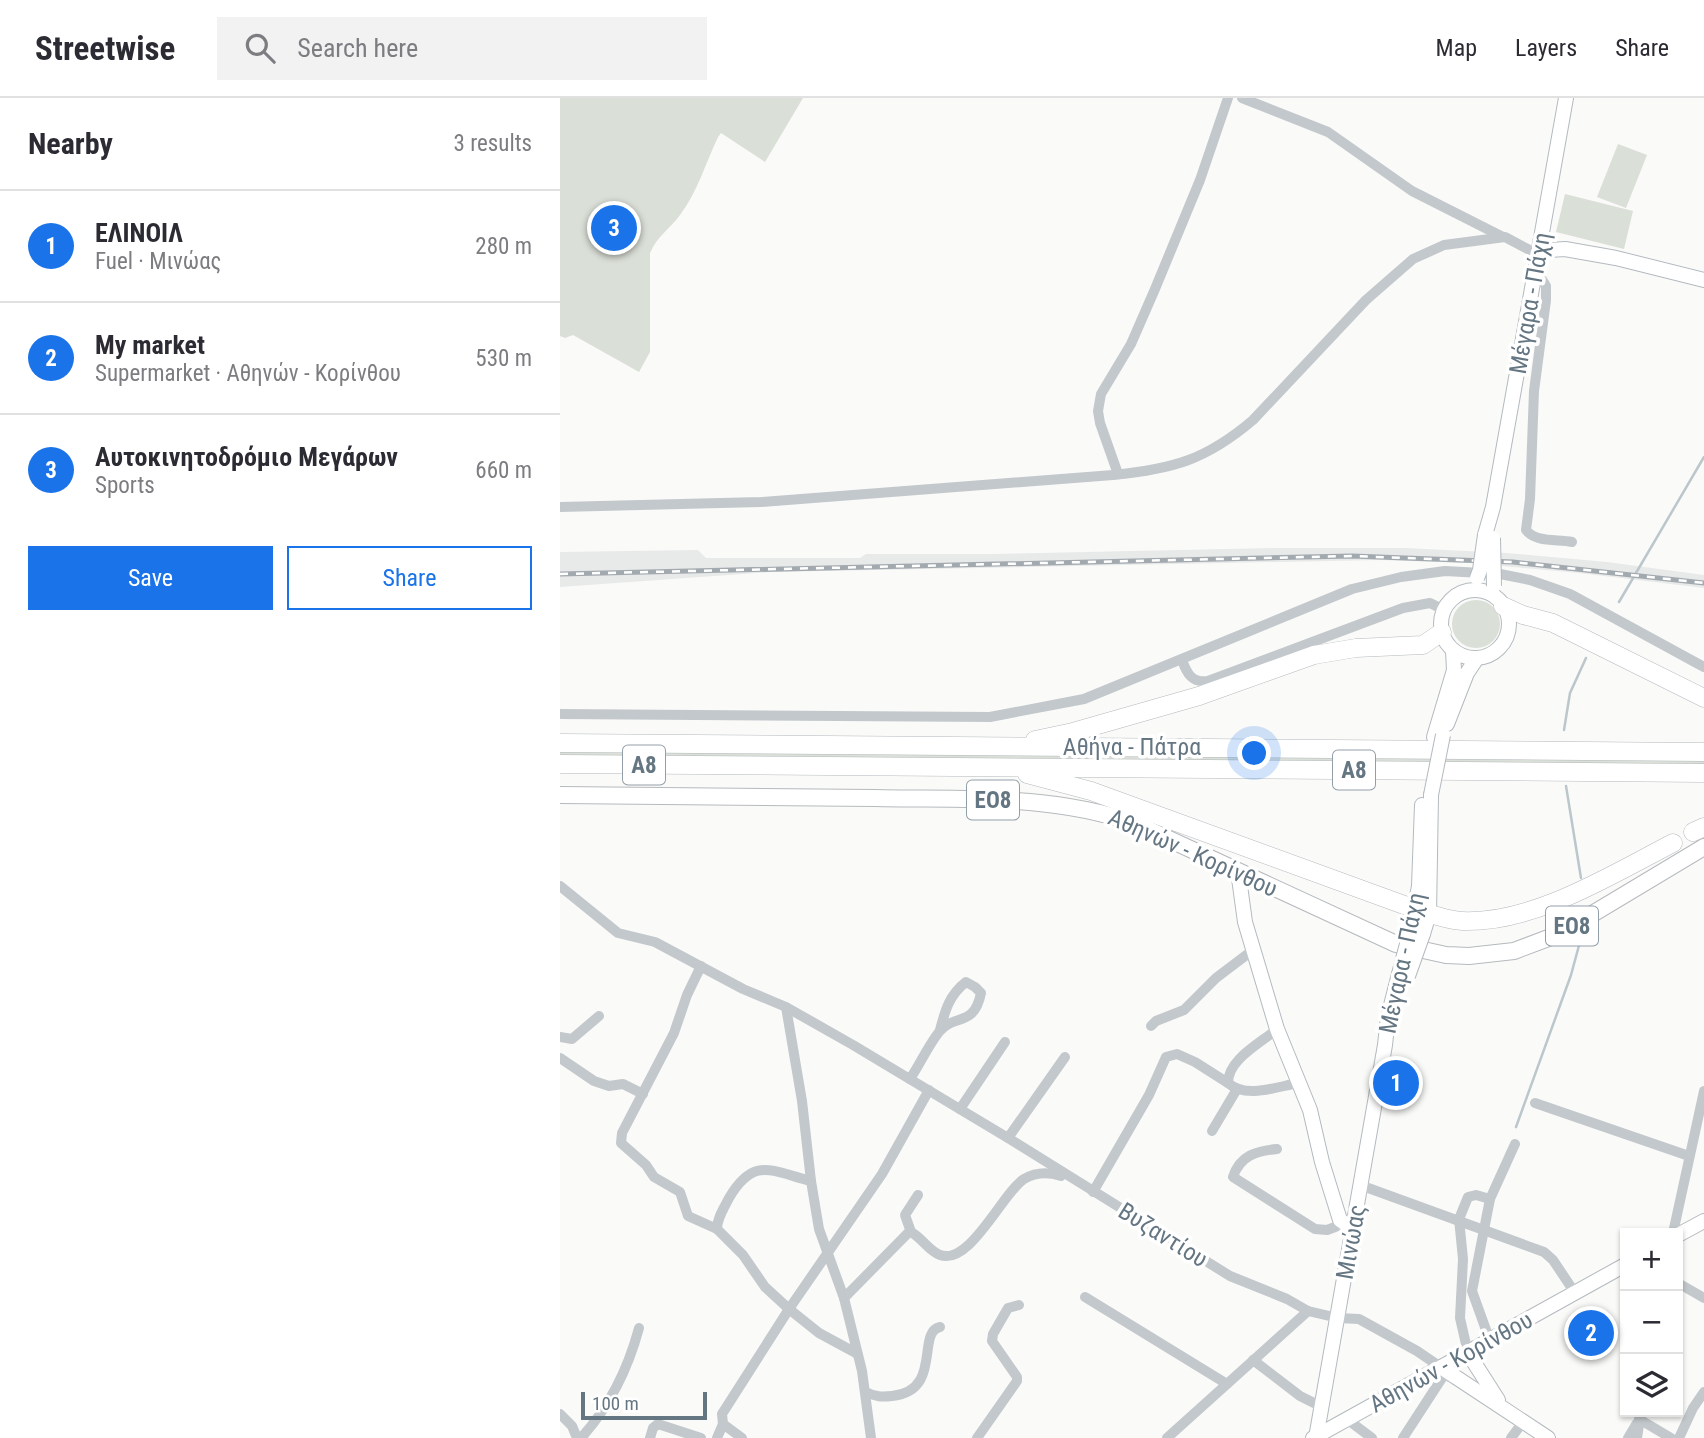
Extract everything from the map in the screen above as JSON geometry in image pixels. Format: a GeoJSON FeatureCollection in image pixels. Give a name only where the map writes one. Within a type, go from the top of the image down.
{"type":"FeatureCollection","features":[{"type":"Feature","properties":{"kind":"highway"},"geometry":{"type":"LineString","coordinates":[[1501,604],[1523,615],[1553,623],[1704,698]]}},
{"type":"Feature","properties":{"kind":"highway"},"geometry":{"type":"LineString","coordinates":[[1012,747],[1199,696],[1314,656],[1356,648],[1423,645],[1442,632]]}},
{"type":"Feature","properties":{"kind":"highway","name":"Αθήνα - Πάτρα"},"geometry":{"type":"LineString","coordinates":[[560,743],[1704,752]]}},
{"type":"Feature","properties":{"kind":"highway","name":"Αθήνα - Πάτρα"},"geometry":{"type":"LineString","coordinates":[[560,764],[1704,773]]}},
{"type":"Feature","properties":{"kind":"highway"},"geometry":{"type":"LineString","coordinates":[[1003,768],[1091,791],[1450,919],[1474,921],[1518,915],[1544,906],[1673,843]]}},
{"type":"Feature","properties":{"kind":"highway"},"geometry":{"type":"LineString","coordinates":[[1417,932],[1450,919]]}},
{"type":"Feature","properties":{"kind":"main road","name":"Μέγαρα - Πάχη"},"geometry":{"type":"LineString","coordinates":[[1473,585],[1489,536],[1566,98]]}},
{"type":"Feature","properties":{"kind":"main road"},"geometry":{"type":"LineString","coordinates":[[1539,255],[1549,250],[1565,249],[1629,261],[1704,280]]}},
{"type":"Feature","properties":{"kind":"main road","name":"Μέγαρα - Πάχη"},"geometry":{"type":"LineString","coordinates":[[1489,536],[1494,586],[1501,604]]}},
{"type":"Feature","properties":{"kind":"main road"},"geometry":{"type":"LineString","coordinates":[[1473,585],[1501,604],[1508,625],[1507,635],[1495,651],[1477,658],[1453,651],[1442,632],[1444,610],[1451,600],[1473,585]]}},
{"type":"Feature","properties":{"kind":"main road","name":"Μέγαρα - Πάχη"},"geometry":{"type":"LineString","coordinates":[[1385,1045],[1388,1017],[1404,975],[1422,911],[1427,796],[1454,670],[1453,651]]}},
{"type":"Feature","properties":{"kind":"main road","name":"Μέγαρα - Πάχη"},"geometry":{"type":"LineString","coordinates":[[1438,736],[1467,673],[1477,658]]}},
{"type":"Feature","properties":{"kind":"main road","name":"Αθηνών - Κορίνθου"},"geometry":{"type":"LineString","coordinates":[[560,795],[1031,801],[1069,805],[1113,816],[1396,944],[1446,955],[1469,956],[1514,951],[1559,934],[1700,835]]}},
{"type":"Feature","properties":{"kind":"main road"},"geometry":{"type":"LineString","coordinates":[[1238,871],[1243,913],[1253,950],[1278,1029],[1310,1110],[1322,1162],[1340,1220],[1348,1226]]}},
{"type":"Feature","properties":{"kind":"main road","name":"Μινώας"},"geometry":{"type":"LineString","coordinates":[[1315,1437],[1338,1318],[1348,1226],[1360,1185],[1385,1045]]}},
{"type":"Feature","properties":{"kind":"main road"},"geometry":{"type":"LineString","coordinates":[[1683,1232],[1704,1220]]}},
{"type":"Feature","properties":{"kind":"main road","name":"Αθηνών - Κορίνθου"},"geometry":{"type":"LineString","coordinates":[[1315,1437],[1620,1268]]}},
{"type":"Feature","properties":{"kind":"main road"},"geometry":{"type":"LineString","coordinates":[[1468,1353],[1492,1393],[1508,1412]]}},
{"type":"Feature","properties":{"kind":"main road","name":"Βυζαντίου"},"geometry":{"type":"LineString","coordinates":[[1441,1368],[1548,1438]]}},
{"type":"Feature","properties":{"kind":"main road"},"geometry":{"type":"LineString","coordinates":[[1322,1407],[1334,1416],[1348,1420]]}},
{"type":"Feature","properties":{"kind":"street"},"geometry":{"type":"LineString","coordinates":[[1118,474],[1100,423],[1098,411],[1101,394],[1131,344],[1155,289],[1200,180],[1228,98]]}},
{"type":"Feature","properties":{"kind":"street"},"geometry":{"type":"LineString","coordinates":[[1242,98],[1328,132],[1412,191],[1539,255]]}},
{"type":"Feature","properties":{"kind":"street"},"geometry":{"type":"LineString","coordinates":[[560,507],[761,502],[1118,474],[1180,464],[1207,454],[1232,438],[1278,395],[1366,300],[1413,259],[1444,246],[1505,237]]}},
{"type":"Feature","properties":{"kind":"street"},"geometry":{"type":"LineString","coordinates":[[1536,270],[1546,286],[1546,300],[1534,391],[1530,499],[1526,530],[1531,536],[1538,538],[1572,542]]}},
{"type":"Feature","properties":{"kind":"street"},"geometry":{"type":"LineString","coordinates":[[560,714],[990,717],[1084,699],[1352,589],[1401,577],[1445,571],[1500,574],[1561,590],[1590,603],[1704,667]]}},
{"type":"Feature","properties":{"kind":"street"},"geometry":{"type":"LineString","coordinates":[[1182,660],[1187,674],[1193,679],[1208,681],[1403,608],[1430,603],[1444,610]]}},
{"type":"Feature","properties":{"kind":"street","name":"Βυζαντίου"},"geometry":{"type":"LineString","coordinates":[[561,891],[618,933],[655,942],[743,989],[786,1007],[929,1090],[1230,1276],[1287,1299],[1308,1311],[1338,1318],[1359,1319],[1417,1351],[1441,1368]]}},
{"type":"Feature","properties":{"kind":"street"},"geometry":{"type":"LineString","coordinates":[[1151,1026],[1184,1010],[1216,978],[1253,950]]}},
{"type":"Feature","properties":{"kind":"street"},"geometry":{"type":"LineString","coordinates":[[701,966],[687,995],[674,1033],[622,1133],[621,1143],[646,1165],[654,1177],[680,1192],[688,1216],[717,1229],[743,1255],[765,1287],[789,1309],[819,1333],[856,1353]]}},
{"type":"Feature","properties":{"kind":"street"},"geometry":{"type":"LineString","coordinates":[[909,1079],[940,1030],[947,1004],[966,982],[975,987],[981,993],[977,1008],[971,1015],[940,1030]]}},
{"type":"Feature","properties":{"kind":"street"},"geometry":{"type":"LineString","coordinates":[[786,1007],[819,1229],[844,1298],[862,1371],[871,1438]]}},
{"type":"Feature","properties":{"kind":"street"},"geometry":{"type":"LineString","coordinates":[[560,1037],[572,1039],[599,1016]]}},
{"type":"Feature","properties":{"kind":"street"},"geometry":{"type":"LineString","coordinates":[[1227,1083],[1228,1073],[1237,1061],[1278,1029]]}},
{"type":"Feature","properties":{"kind":"street"},"geometry":{"type":"LineString","coordinates":[[960,1109],[1005,1042]]}},
{"type":"Feature","properties":{"kind":"street"},"geometry":{"type":"LineString","coordinates":[[1093,1192],[1149,1095],[1166,1058],[1177,1054],[1195,1062],[1237,1089],[1254,1091],[1298,1083]]}},
{"type":"Feature","properties":{"kind":"street"},"geometry":{"type":"LineString","coordinates":[[1008,1138],[1065,1057]]}},
{"type":"Feature","properties":{"kind":"street"},"geometry":{"type":"LineString","coordinates":[[560,1058],[594,1081],[609,1086],[623,1084],[643,1094]]}},
{"type":"Feature","properties":{"kind":"street"},"geometry":{"type":"LineString","coordinates":[[1212,1131],[1237,1089]]}},
{"type":"Feature","properties":{"kind":"street"},"geometry":{"type":"LineString","coordinates":[[717,1438],[723,1424],[722,1414],[827,1252],[882,1174],[929,1090]]}},
{"type":"Feature","properties":{"kind":"street"},"geometry":{"type":"LineString","coordinates":[[1674,1228],[1704,1091]]}},
{"type":"Feature","properties":{"kind":"street"},"geometry":{"type":"LineString","coordinates":[[1535,1103],[1689,1156]]}},
{"type":"Feature","properties":{"kind":"street"},"geometry":{"type":"LineString","coordinates":[[1490,1341],[1472,1291],[1490,1199],[1515,1144]]}},
{"type":"Feature","properties":{"kind":"street"},"geometry":{"type":"LineString","coordinates":[[1277,1150],[1259,1150],[1249,1155],[1236,1169],[1233,1177],[1315,1229],[1348,1226]]}},
{"type":"Feature","properties":{"kind":"street"},"geometry":{"type":"LineString","coordinates":[[717,1229],[717,1222],[724,1207],[740,1180],[747,1174],[762,1169],[811,1181]]}},
{"type":"Feature","properties":{"kind":"street"},"geometry":{"type":"LineString","coordinates":[[918,1195],[905,1215],[911,1232],[940,1255],[953,1256],[971,1241],[1024,1179],[1039,1173],[1052,1173],[1081,1184]]}},
{"type":"Feature","properties":{"kind":"street"},"geometry":{"type":"LineString","coordinates":[[1360,1185],[1485,1228],[1544,1252],[1553,1260],[1575,1293]]}},
{"type":"Feature","properties":{"kind":"street"},"geometry":{"type":"LineString","coordinates":[[1468,1353],[1460,1318],[1463,1259],[1459,1219],[1468,1197],[1476,1195],[1490,1199]]}},
{"type":"Feature","properties":{"kind":"street"},"geometry":{"type":"LineString","coordinates":[[844,1298],[894,1245],[911,1232]]}},
{"type":"Feature","properties":{"kind":"street"},"geometry":{"type":"LineString","coordinates":[[1683,1286],[1704,1298]]}},
{"type":"Feature","properties":{"kind":"street"},"geometry":{"type":"LineString","coordinates":[[1085,1297],[1227,1384]]}},
{"type":"Feature","properties":{"kind":"street"},"geometry":{"type":"LineString","coordinates":[[977,1438],[1017,1381],[1017,1377],[992,1341],[993,1334],[1008,1308],[1020,1305]]}},
{"type":"Feature","properties":{"kind":"street"},"geometry":{"type":"LineString","coordinates":[[1167,1438],[1308,1311]]}},
{"type":"Feature","properties":{"kind":"street"},"geometry":{"type":"LineString","coordinates":[[866,1392],[882,1397],[903,1395],[912,1389],[919,1381],[928,1361],[928,1338],[934,1328],[940,1327]]}},
{"type":"Feature","properties":{"kind":"street"},"geometry":{"type":"LineString","coordinates":[[560,1414],[579,1438],[599,1418],[630,1362],[639,1328]]}},
{"type":"Feature","properties":{"kind":"street"},"geometry":{"type":"LineString","coordinates":[[1253,1360],[1300,1396],[1322,1407]]}},
{"type":"Feature","properties":{"kind":"street"},"geometry":{"type":"LineString","coordinates":[[1403,1438],[1445,1375],[1464,1383]]}},
{"type":"Feature","properties":{"kind":"street"},"geometry":{"type":"LineString","coordinates":[[1679,1438],[1704,1392]]}},
{"type":"Feature","properties":{"kind":"street"},"geometry":{"type":"LineString","coordinates":[[1628,1438],[1639,1417]]}},
{"type":"Feature","properties":{"kind":"street"},"geometry":{"type":"LineString","coordinates":[[1637,1438],[1640,1417]]}},
{"type":"Feature","properties":{"kind":"street"},"geometry":{"type":"LineString","coordinates":[[1643,1417],[1671,1438]]}},
{"type":"Feature","properties":{"kind":"street"},"geometry":{"type":"LineString","coordinates":[[1348,1420],[1371,1438]]}},
{"type":"Feature","properties":{"kind":"street"},"geometry":{"type":"LineString","coordinates":[[1511,1438],[1523,1422]]}},
{"type":"Feature","properties":{"kind":"street"},"geometry":{"type":"LineString","coordinates":[[650,1438],[653,1428],[658,1424],[701,1438]]}},
{"type":"Feature","properties":{"kind":"street"},"geometry":{"type":"LineString","coordinates":[[723,1424],[742,1438]]}},
{"type":"Feature","properties":{"kind":"shaded area"},"geometry":{"type":"Polygon","coordinates":[[[560,98],[803,98],[765,162],[721,133],[718,137],[686,206],[650,253],[650,352],[639,372],[573,335],[565,338],[560,336],[560,98]]]}},
{"type":"Feature","properties":{"kind":"shaded area"},"geometry":{"type":"Polygon","coordinates":[[[1618,144],[1647,155],[1626,208],[1597,197],[1618,144]]]}},
{"type":"Feature","properties":{"kind":"shaded area"},"geometry":{"type":"Polygon","coordinates":[[[1565,194],[1633,211],[1624,249],[1556,232],[1565,194]]]}},
{"type":"Feature","properties":{"kind":"shaded area"},"geometry":{"type":"Polygon","coordinates":[[[1405,548],[1607,562],[1704,575],[1704,588],[1470,563],[1379,560],[771,572],[560,587],[560,552],[698,550],[706,558],[860,558],[866,554],[1405,548]]]}},
{"type":"Feature","properties":{"kind":"shaded area"},"geometry":{"type":"Polygon","coordinates":[[[1476,600],[1493,607],[1500,624],[1493,641],[1476,648],[1459,641],[1452,624],[1459,607],[1476,600]]]}},
{"type":"Feature","properties":{"kind":"shaded area"},"geometry":{"type":"Polygon","coordinates":[[[560,751],[1704,760],[1704,764],[560,756],[560,751]]]}},
{"type":"Feature","properties":{"kind":"waterway"},"geometry":{"type":"LineString","coordinates":[[1619,602],[1704,457]]}},
{"type":"Feature","properties":{"kind":"waterway"},"geometry":{"type":"LineString","coordinates":[[1564,730],[1570,693],[1586,658]]}},
{"type":"Feature","properties":{"kind":"waterway"},"geometry":{"type":"LineString","coordinates":[[1566,786],[1581,878]]}},
{"type":"Feature","properties":{"kind":"waterway"},"geometry":{"type":"LineString","coordinates":[[1516,1127],[1571,975],[1581,938]]}},
{"type":"Feature","properties":{"kind":"railway"},"geometry":{"type":"LineString","coordinates":[[560,574],[1352,556],[1513,562],[1704,583]]}},
{"type":"Feature","properties":{"kind":"place","name":"Αυτοκινητοδρόμιο Μεγάρων"},"geometry":{"type":"Point","coordinates":[614,228]}},
{"type":"Feature","properties":{"kind":"place","name":"ΕΛΙΝΟΙΛ"},"geometry":{"type":"Point","coordinates":[1396,1083]}},
{"type":"Feature","properties":{"kind":"place","name":"My market"},"geometry":{"type":"Point","coordinates":[1591,1333]}}]}
